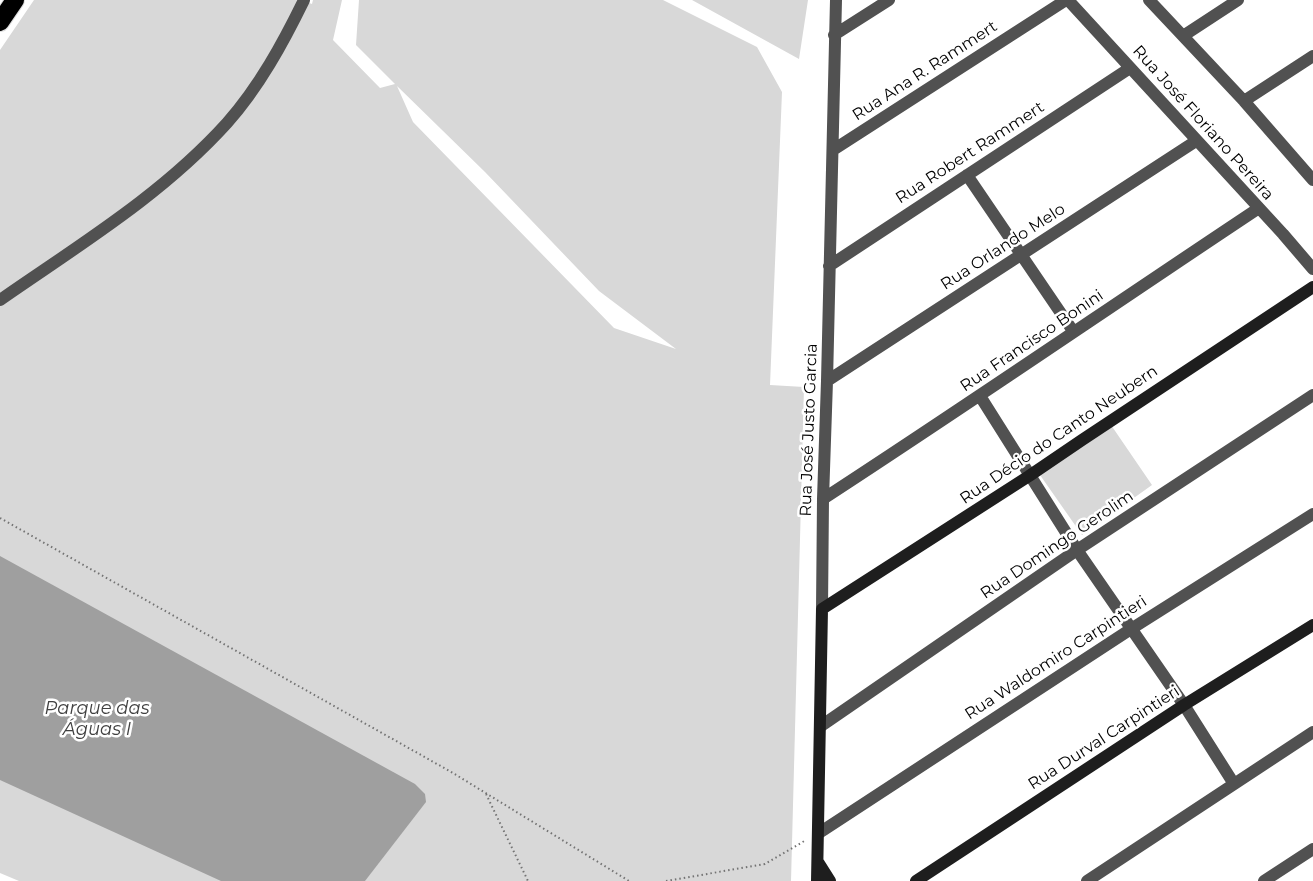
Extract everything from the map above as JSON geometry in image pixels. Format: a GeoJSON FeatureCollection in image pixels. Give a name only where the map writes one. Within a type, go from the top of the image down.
{"type":"FeatureCollection","features":[{"type":"Feature","properties":{"kind":"highway"},"geometry":{"type":"LineString","coordinates":[[0,22],[15,0]]}},
{"type":"Feature","properties":{"kind":"street"},"geometry":{"type":"LineString","coordinates":[[0,300],[152,194],[192,158],[228,122],[258,83],[285,39],[304,0]]}},
{"type":"Feature","properties":{"kind":"street","name":"Rua José Justo Garcia"},"geometry":{"type":"LineString","coordinates":[[817,881],[823,500],[836,0]]}},
{"type":"Feature","properties":{"kind":"street"},"geometry":{"type":"LineString","coordinates":[[834,35],[889,0]]}},
{"type":"Feature","properties":{"kind":"street","name":"Rua José Floriano Pereira"},"geometry":{"type":"LineString","coordinates":[[1067,0],[1313,269]]}},
{"type":"Feature","properties":{"kind":"street","name":"Rua Ana R. Rammert"},"geometry":{"type":"LineString","coordinates":[[833,150],[1067,0]]}},
{"type":"Feature","properties":{"kind":"street"},"geometry":{"type":"LineString","coordinates":[[1149,0],[1311,174]]}},
{"type":"Feature","properties":{"kind":"street"},"geometry":{"type":"LineString","coordinates":[[1183,36],[1238,0]]}},
{"type":"Feature","properties":{"kind":"street"},"geometry":{"type":"LineString","coordinates":[[1244,101],[1313,56]]}},
{"type":"Feature","properties":{"kind":"street","name":"Rua Robert Rammert"},"geometry":{"type":"LineString","coordinates":[[829,266],[1130,68]]}},
{"type":"Feature","properties":{"kind":"street","name":"Rua Orlando Melo"},"geometry":{"type":"LineString","coordinates":[[827,381],[1196,141]]}},
{"type":"Feature","properties":{"kind":"street"},"geometry":{"type":"LineString","coordinates":[[967,175],[1073,332]]}},
{"type":"Feature","properties":{"kind":"street","name":"Rua Francisco Bonini"},"geometry":{"type":"LineString","coordinates":[[823,500],[1259,208]]}},
{"type":"Feature","properties":{"kind":"street","name":"Rua Décio do Canto Neubern"},"geometry":{"type":"LineString","coordinates":[[822,609],[1029,477],[1313,287]]}},
{"type":"Feature","properties":{"kind":"street","name":"Rua Domingo Gerolim"},"geometry":{"type":"LineString","coordinates":[[821,726],[1077,550],[1313,395]]}},
{"type":"Feature","properties":{"kind":"street"},"geometry":{"type":"LineString","coordinates":[[980,396],[1029,477],[1184,705],[1234,784]]}},
{"type":"Feature","properties":{"kind":"street","name":"Rua Waldomiro Carpintieri"},"geometry":{"type":"LineString","coordinates":[[819,833],[1131,629],[1313,514]]}},
{"type":"Feature","properties":{"kind":"street","name":"Rua Durval Carpintieri"},"geometry":{"type":"LineString","coordinates":[[916,881],[1184,705],[1313,625]]}},
{"type":"Feature","properties":{"kind":"street"},"geometry":{"type":"LineString","coordinates":[[1087,881],[1313,732]]}},
{"type":"Feature","properties":{"kind":"street"},"geometry":{"type":"LineString","coordinates":[[1264,881],[1313,849]]}},
{"type":"Feature","properties":{"kind":"street"},"geometry":{"type":"LineString","coordinates":[[817,861],[830,881]]}},
{"type":"Feature","properties":{"kind":"path"},"geometry":{"type":"LineString","coordinates":[[0,518],[485,793],[629,881]]}},
{"type":"Feature","properties":{"kind":"path"},"geometry":{"type":"LineString","coordinates":[[485,793],[528,881]]}},
{"type":"Feature","properties":{"kind":"path"},"geometry":{"type":"LineString","coordinates":[[666,881],[765,864],[819,833]]}},
{"type":"Feature","properties":{"kind":"shaded area"},"geometry":{"type":"Polygon","coordinates":[[[34,0],[301,0],[312,4],[313,0],[342,0],[333,40],[380,88],[395,84],[356,45],[359,0],[663,0],[757,47],[782,92],[770,385],[804,387],[791,881],[19,881],[0,873],[0,50],[34,0]],[[397,86],[413,122],[614,328],[676,349],[599,291],[485,172],[397,86]]]}},
{"type":"Feature","properties":{"kind":"shaded area"},"geometry":{"type":"Polygon","coordinates":[[[692,0],[808,0],[799,59],[692,0]]]}},
{"type":"Feature","properties":{"kind":"shaded area"},"geometry":{"type":"Polygon","coordinates":[[[1111,425],[1152,485],[1082,535],[1040,475],[1111,425]]]}},
{"type":"Feature","properties":{"kind":"water","name":"Parque das Águas I"},"geometry":{"type":"Polygon","coordinates":[[[0,556],[415,784],[425,794],[426,802],[365,881],[221,881],[0,780],[0,556]]]}}]}
